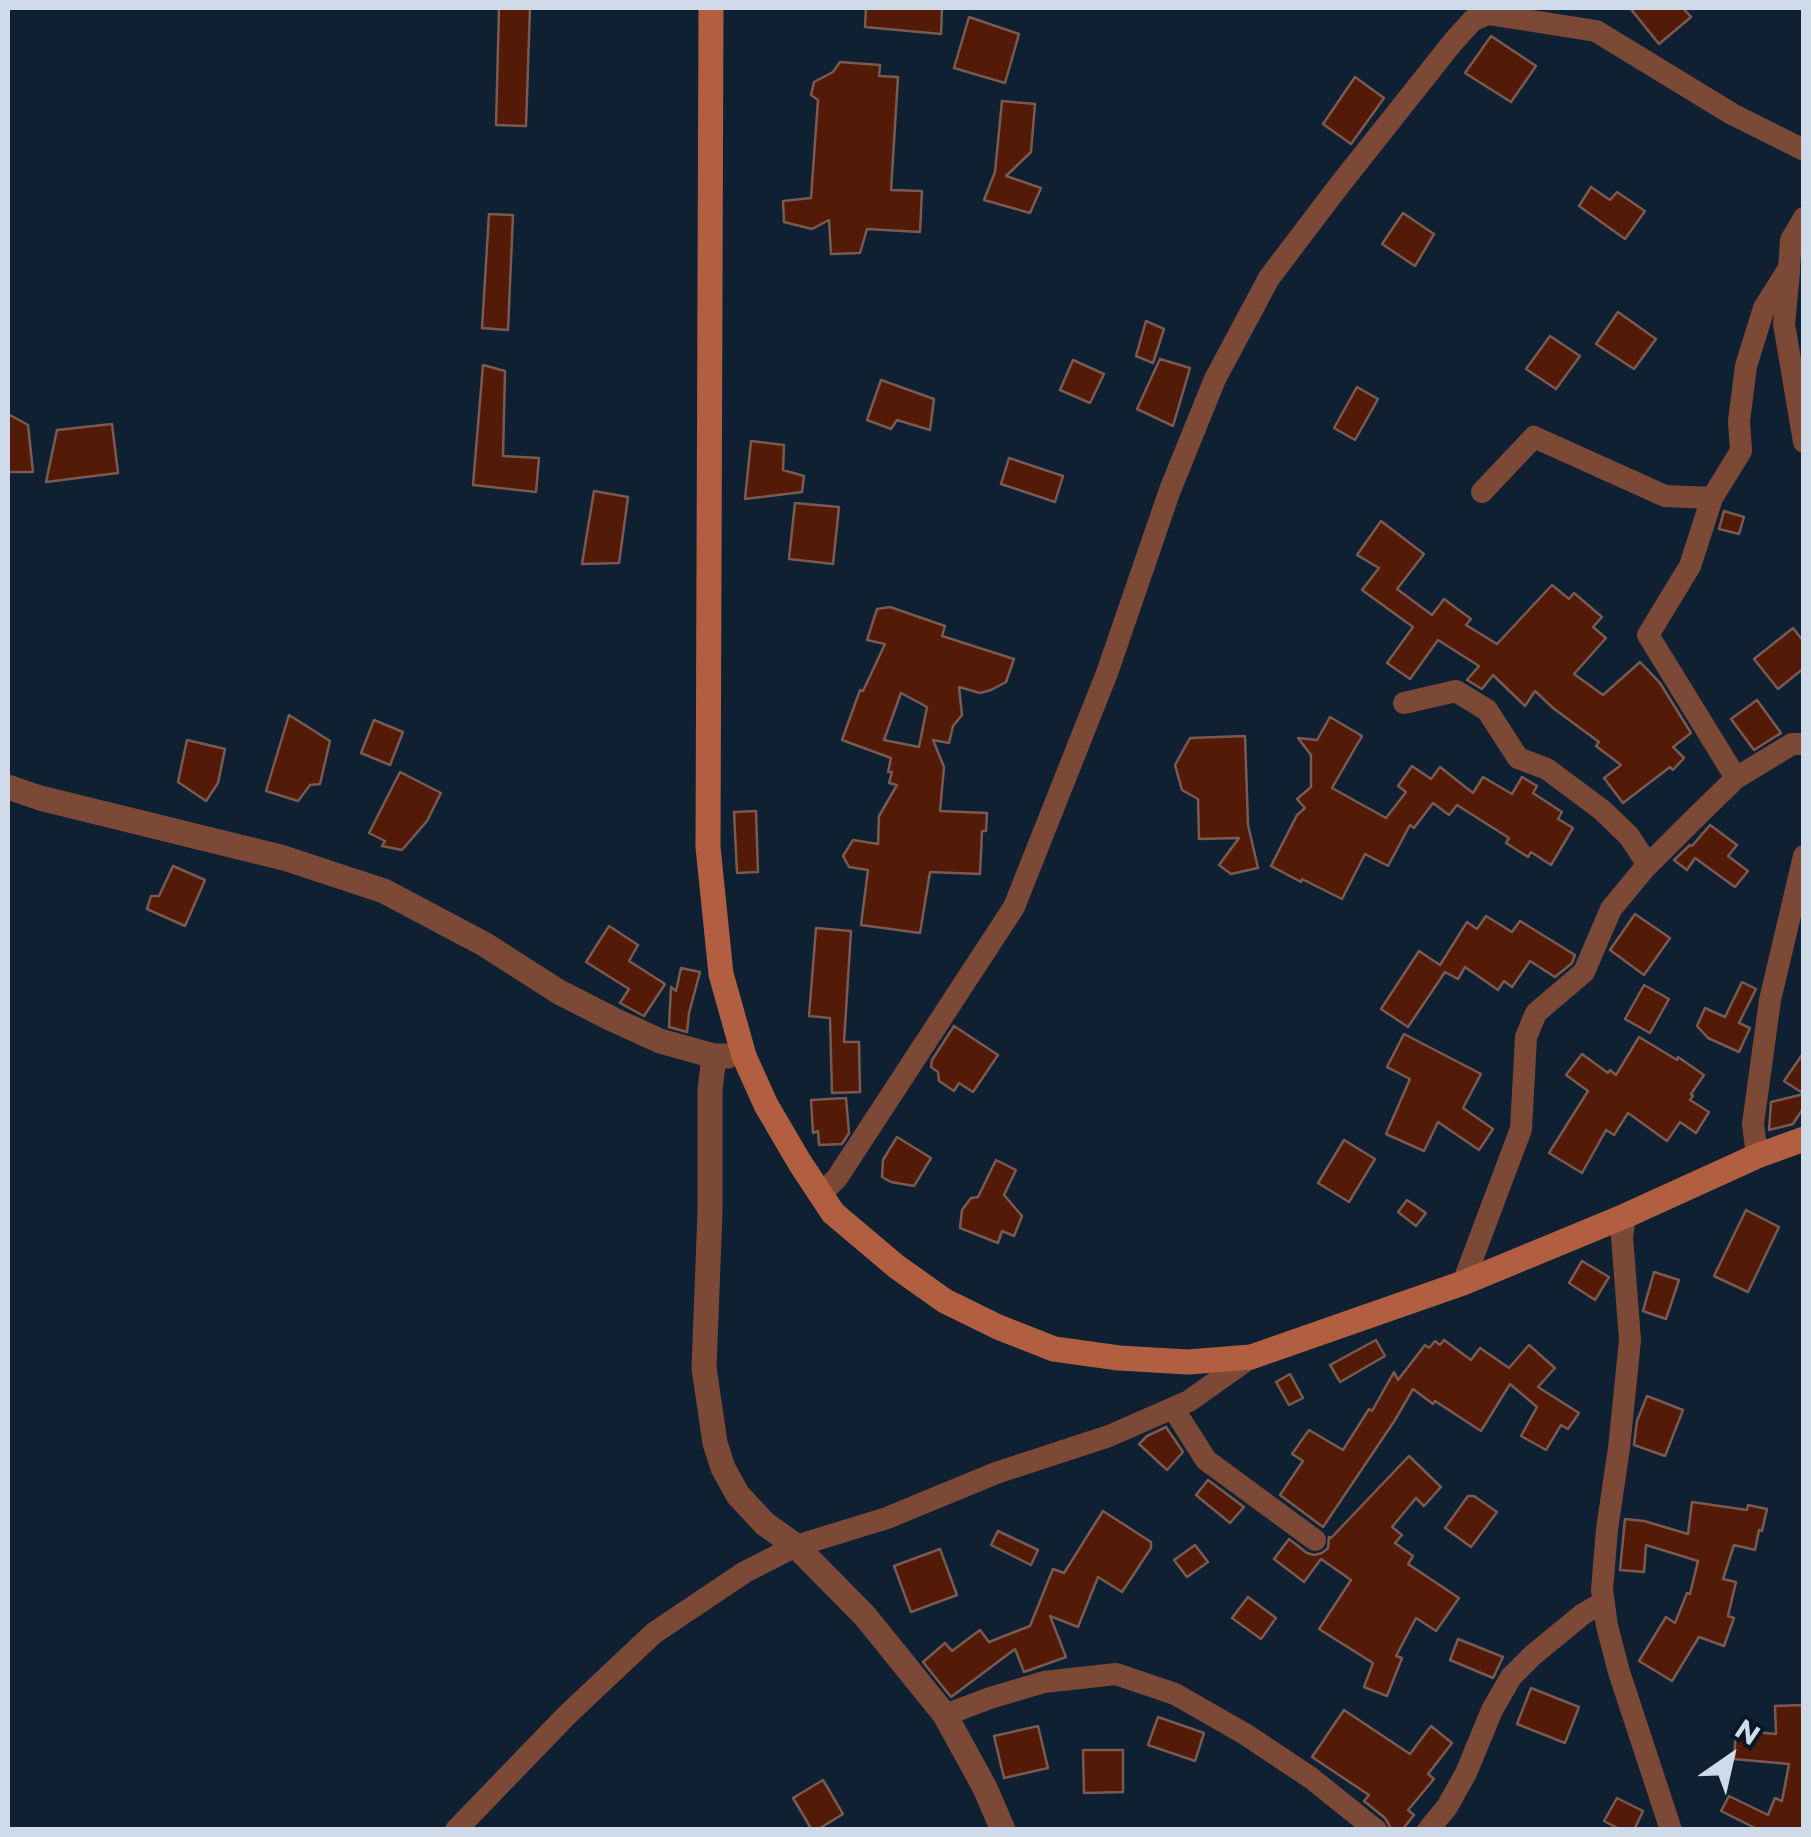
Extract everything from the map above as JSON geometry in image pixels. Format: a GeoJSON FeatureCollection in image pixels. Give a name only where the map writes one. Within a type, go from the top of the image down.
{"type":"FeatureCollection","features":[{"type":"Feature","properties":{"kind":"main road"},"geometry":{"type":"LineString","coordinates":[[711,8],[708,848],[720,974],[744,1056],[766,1104],[833,1213],[945,1301],[998,1327],[1054,1348],[1119,1358],[1188,1362],[1252,1357],[1463,1283],[1804,1138]]}},
{"type":"Feature","properties":{"kind":"street"},"geometry":{"type":"LineString","coordinates":[[820,1194],[837,1178],[1014,907],[1107,673],[1170,490],[1216,379],[1268,278],[1473,20],[1488,14],[1596,31],[1732,114],[1804,150]]}},
{"type":"Feature","properties":{"kind":"street"},"geometry":{"type":"LineString","coordinates":[[1802,431],[1784,324],[1791,240],[1804,218]]}},
{"type":"Feature","properties":{"kind":"street"},"geometry":{"type":"LineString","coordinates":[[1736,778],[1648,635],[1690,566],[1712,498],[1741,450],[1739,420],[1746,366],[1764,308],[1790,268]]}},
{"type":"Feature","properties":{"kind":"street"},"geometry":{"type":"LineString","coordinates":[[1482,492],[1534,437],[1666,496],[1712,498]]}},
{"type":"Feature","properties":{"kind":"street"},"geometry":{"type":"LineString","coordinates":[[1404,703],[1456,691],[1487,710],[1518,758],[1546,769],[1602,810],[1629,836],[1648,865]]}},
{"type":"Feature","properties":{"kind":"street"},"geometry":{"type":"LineString","coordinates":[[1463,1283],[1522,1129],[1526,1037],[1536,1012],[1584,972],[1612,909],[1648,865],[1736,778],[1792,744],[1804,744]]}},
{"type":"Feature","properties":{"kind":"street"},"geometry":{"type":"LineString","coordinates":[[8,788],[284,858],[384,891],[484,944],[612,1020],[660,1041],[714,1056],[744,1056]]}},
{"type":"Feature","properties":{"kind":"street"},"geometry":{"type":"LineString","coordinates":[[1757,1156],[1753,1124],[1770,1000],[1804,856]]}},
{"type":"Feature","properties":{"kind":"street"},"geometry":{"type":"LineString","coordinates":[[714,1056],[704,1368],[714,1444],[738,1494],[865,1616],[945,1715],[1003,1830]]}},
{"type":"Feature","properties":{"kind":"street"},"geometry":{"type":"LineString","coordinates":[[1625,1216],[1622,1236],[1630,1340],[1602,1590],[1620,1672],[1671,1830]]}},
{"type":"Feature","properties":{"kind":"street"},"geometry":{"type":"LineString","coordinates":[[456,1830],[567,1715],[654,1633],[745,1572],[796,1546],[888,1518],[996,1473],[1109,1436],[1190,1401],[1252,1357]]}},
{"type":"Feature","properties":{"kind":"street"},"geometry":{"type":"LineString","coordinates":[[1173,1408],[1206,1460],[1315,1540]]}},
{"type":"Feature","properties":{"kind":"street"},"geometry":{"type":"LineString","coordinates":[[1428,1830],[1447,1807],[1466,1772],[1492,1710],[1511,1677],[1571,1624],[1604,1602]]}},
{"type":"Feature","properties":{"kind":"street"},"geometry":{"type":"LineString","coordinates":[[945,1715],[1044,1682],[1116,1674],[1175,1694],[1245,1734],[1311,1778],[1376,1830]]}},
{"type":"Feature","properties":{"kind":"building"},"geometry":{"type":"Polygon","coordinates":[[[499,8],[530,8],[526,126],[496,125],[499,8]]]}},
{"type":"Feature","properties":{"kind":"building"},"geometry":{"type":"Polygon","coordinates":[[[866,8],[942,8],[941,34],[865,27],[866,8]]]}},
{"type":"Feature","properties":{"kind":"building"},"geometry":{"type":"Polygon","coordinates":[[[1630,8],[1683,8],[1691,17],[1659,44],[1630,8]]]}},
{"type":"Feature","properties":{"kind":"building"},"geometry":{"type":"Polygon","coordinates":[[[969,17],[1019,34],[1005,83],[954,68],[969,17]]]}},
{"type":"Feature","properties":{"kind":"building"},"geometry":{"type":"Polygon","coordinates":[[[1491,36],[1536,66],[1511,102],[1465,73],[1491,36]]]}},
{"type":"Feature","properties":{"kind":"building"},"geometry":{"type":"Polygon","coordinates":[[[840,62],[880,65],[879,76],[898,77],[891,190],[922,191],[920,232],[867,229],[860,253],[831,254],[829,220],[812,229],[784,222],[783,201],[811,198],[818,100],[811,95],[814,82],[833,72],[840,62]]]}},
{"type":"Feature","properties":{"kind":"building"},"geometry":{"type":"Polygon","coordinates":[[[1355,77],[1384,98],[1351,144],[1323,124],[1355,77]]]}},
{"type":"Feature","properties":{"kind":"building"},"geometry":{"type":"Polygon","coordinates":[[[1002,101],[1035,104],[1031,152],[1006,176],[1041,188],[1030,213],[984,200],[995,172],[1002,101]]]}},
{"type":"Feature","properties":{"kind":"building"},"geometry":{"type":"Polygon","coordinates":[[[1591,187],[1610,200],[1617,192],[1645,211],[1625,239],[1579,206],[1591,187]]]}},
{"type":"Feature","properties":{"kind":"building"},"geometry":{"type":"Polygon","coordinates":[[[1403,213],[1434,234],[1415,266],[1382,244],[1403,213]]]}},
{"type":"Feature","properties":{"kind":"building"},"geometry":{"type":"Polygon","coordinates":[[[489,214],[513,215],[508,330],[482,328],[489,214]]]}},
{"type":"Feature","properties":{"kind":"building"},"geometry":{"type":"Polygon","coordinates":[[[1618,312],[1656,339],[1634,369],[1596,344],[1618,312]]]}},
{"type":"Feature","properties":{"kind":"building"},"geometry":{"type":"Polygon","coordinates":[[[1146,321],[1164,329],[1153,363],[1136,356],[1146,321]]]}},
{"type":"Feature","properties":{"kind":"building"},"geometry":{"type":"Polygon","coordinates":[[[1550,336],[1580,356],[1556,389],[1526,369],[1550,336]]]}},
{"type":"Feature","properties":{"kind":"building"},"geometry":{"type":"Polygon","coordinates":[[[1160,359],[1190,368],[1173,426],[1137,409],[1160,359]]]}},
{"type":"Feature","properties":{"kind":"building"},"geometry":{"type":"Polygon","coordinates":[[[1073,360],[1104,374],[1090,403],[1060,390],[1073,360]]]}},
{"type":"Feature","properties":{"kind":"building"},"geometry":{"type":"Polygon","coordinates":[[[483,365],[505,371],[503,456],[539,458],[536,492],[473,485],[483,365]]]}},
{"type":"Feature","properties":{"kind":"building"},"geometry":{"type":"Polygon","coordinates":[[[881,380],[934,399],[930,430],[897,420],[891,429],[867,420],[881,380]]]}},
{"type":"Feature","properties":{"kind":"building"},"geometry":{"type":"Polygon","coordinates":[[[1357,387],[1378,399],[1355,440],[1334,428],[1357,387]]]}},
{"type":"Feature","properties":{"kind":"building"},"geometry":{"type":"Polygon","coordinates":[[[8,414],[28,425],[33,472],[8,472],[8,414]]]}},
{"type":"Feature","properties":{"kind":"building"},"geometry":{"type":"Polygon","coordinates":[[[112,424],[118,473],[46,482],[57,430],[112,424]]]}},
{"type":"Feature","properties":{"kind":"building"},"geometry":{"type":"Polygon","coordinates":[[[751,441],[784,445],[783,470],[804,476],[802,492],[745,499],[751,441]]]}},
{"type":"Feature","properties":{"kind":"building"},"geometry":{"type":"Polygon","coordinates":[[[1009,458],[1063,476],[1055,502],[1001,484],[1009,458]]]}},
{"type":"Feature","properties":{"kind":"building"},"geometry":{"type":"Polygon","coordinates":[[[594,491],[628,497],[619,563],[582,564],[594,491]]]}},
{"type":"Feature","properties":{"kind":"building"},"geometry":{"type":"Polygon","coordinates":[[[795,503],[839,507],[833,564],[789,559],[795,503]]]}},
{"type":"Feature","properties":{"kind":"building"},"geometry":{"type":"Polygon","coordinates":[[[1724,511],[1744,517],[1739,534],[1719,529],[1724,511]]]}},
{"type":"Feature","properties":{"kind":"building"},"geometry":{"type":"Polygon","coordinates":[[[1381,521],[1424,554],[1397,589],[1432,615],[1444,599],[1471,619],[1466,625],[1497,644],[1552,585],[1569,599],[1574,593],[1602,617],[1593,627],[1606,638],[1574,674],[1603,695],[1640,662],[1660,683],[1691,733],[1673,747],[1684,758],[1673,770],[1670,767],[1623,803],[1604,778],[1621,765],[1596,746],[1599,742],[1535,691],[1525,706],[1493,675],[1482,689],[1467,680],[1479,666],[1438,640],[1410,679],[1387,663],[1413,627],[1362,590],[1379,568],[1357,555],[1381,521]]]}},
{"type":"Feature","properties":{"kind":"building"},"geometry":{"type":"Polygon","coordinates":[[[890,607],[945,626],[942,636],[1014,659],[1006,682],[991,690],[980,693],[959,687],[962,715],[953,726],[949,743],[933,740],[944,767],[940,811],[987,813],[986,831],[982,831],[980,874],[930,872],[920,933],[861,925],[868,870],[849,867],[843,856],[853,840],[878,844],[879,816],[897,785],[889,783],[891,758],[842,740],[860,690],[863,691],[885,644],[867,640],[877,609],[890,607]],[[901,693],[884,740],[919,747],[927,707],[901,693]]]}},
{"type":"Feature","properties":{"kind":"building"},"geometry":{"type":"Polygon","coordinates":[[[1793,628],[1804,642],[1804,668],[1778,689],[1754,659],[1793,628]]]}},
{"type":"Feature","properties":{"kind":"building"},"geometry":{"type":"Polygon","coordinates":[[[1757,700],[1781,733],[1754,750],[1731,719],[1757,700]]]}},
{"type":"Feature","properties":{"kind":"building"},"geometry":{"type":"Polygon","coordinates":[[[289,715],[330,741],[320,784],[310,785],[298,801],[266,791],[289,715]]]}},
{"type":"Feature","properties":{"kind":"building"},"geometry":{"type":"Polygon","coordinates":[[[1330,717],[1362,736],[1332,788],[1386,818],[1406,792],[1398,786],[1412,766],[1431,779],[1440,767],[1473,793],[1483,777],[1512,794],[1522,777],[1537,786],[1533,793],[1562,812],[1558,819],[1573,828],[1551,865],[1506,843],[1509,838],[1457,805],[1449,815],[1433,803],[1414,828],[1410,825],[1388,866],[1365,854],[1342,899],[1302,879],[1301,882],[1271,866],[1297,815],[1305,808],[1297,799],[1311,787],[1311,755],[1298,738],[1317,740],[1330,717]]]}},
{"type":"Feature","properties":{"kind":"building"},"geometry":{"type":"Polygon","coordinates":[[[374,720],[403,732],[390,765],[361,753],[374,720]]]}},
{"type":"Feature","properties":{"kind":"building"},"geometry":{"type":"Polygon","coordinates":[[[1245,736],[1248,825],[1258,868],[1231,874],[1219,865],[1239,838],[1199,839],[1198,799],[1182,790],[1175,765],[1190,738],[1245,736]]]}},
{"type":"Feature","properties":{"kind":"building"},"geometry":{"type":"Polygon","coordinates":[[[187,740],[225,749],[218,783],[206,801],[178,782],[187,740]]]}},
{"type":"Feature","properties":{"kind":"building"},"geometry":{"type":"Polygon","coordinates":[[[400,772],[441,793],[427,821],[402,850],[382,846],[385,841],[369,833],[400,772]]]}},
{"type":"Feature","properties":{"kind":"building"},"geometry":{"type":"Polygon","coordinates":[[[756,811],[758,872],[737,873],[734,812],[756,811]]]}},
{"type":"Feature","properties":{"kind":"building"},"geometry":{"type":"Polygon","coordinates":[[[1710,825],[1737,845],[1728,856],[1748,871],[1735,887],[1695,858],[1687,870],[1674,860],[1710,825]]]}},
{"type":"Feature","properties":{"kind":"building"},"geometry":{"type":"Polygon","coordinates":[[[173,866],[205,880],[185,926],[147,909],[151,896],[159,896],[173,866]]]}},
{"type":"Feature","properties":{"kind":"building"},"geometry":{"type":"Polygon","coordinates":[[[1635,914],[1670,938],[1644,975],[1610,950],[1635,914]]]}},
{"type":"Feature","properties":{"kind":"building"},"geometry":{"type":"Polygon","coordinates":[[[1486,916],[1512,932],[1520,921],[1575,955],[1572,963],[1555,977],[1530,961],[1512,987],[1504,981],[1498,990],[1465,967],[1458,979],[1445,972],[1408,1027],[1381,1009],[1419,951],[1440,965],[1467,922],[1477,929],[1486,916]]]}},
{"type":"Feature","properties":{"kind":"building"},"geometry":{"type":"Polygon","coordinates":[[[609,926],[638,945],[629,961],[665,984],[644,1016],[620,1003],[629,989],[586,962],[609,926]]]}},
{"type":"Feature","properties":{"kind":"building"},"geometry":{"type":"Polygon","coordinates":[[[816,928],[851,931],[844,1042],[859,1042],[860,1092],[832,1093],[830,1018],[809,1016],[816,928]]]}},
{"type":"Feature","properties":{"kind":"building"},"geometry":{"type":"Polygon","coordinates":[[[681,968],[700,972],[687,1032],[669,1027],[671,987],[676,991],[681,968]]]}},
{"type":"Feature","properties":{"kind":"building"},"geometry":{"type":"Polygon","coordinates":[[[1742,982],[1756,989],[1739,1023],[1750,1028],[1739,1052],[1708,1038],[1697,1026],[1705,1008],[1725,1017],[1742,982]]]}},
{"type":"Feature","properties":{"kind":"building"},"geometry":{"type":"Polygon","coordinates":[[[1644,985],[1669,999],[1650,1033],[1625,1019],[1644,985]]]}},
{"type":"Feature","properties":{"kind":"building"},"geometry":{"type":"Polygon","coordinates":[[[954,1026],[998,1055],[973,1092],[959,1083],[954,1091],[939,1081],[938,1072],[931,1067],[954,1026]]]}},
{"type":"Feature","properties":{"kind":"building"},"geometry":{"type":"Polygon","coordinates":[[[1404,1034],[1481,1074],[1463,1108],[1493,1129],[1479,1150],[1438,1122],[1424,1151],[1386,1134],[1410,1079],[1387,1067],[1404,1034]]]}},
{"type":"Feature","properties":{"kind":"building"},"geometry":{"type":"Polygon","coordinates":[[[1639,1037],[1704,1075],[1690,1100],[1709,1112],[1696,1133],[1680,1122],[1667,1141],[1628,1113],[1614,1135],[1606,1130],[1582,1173],[1549,1153],[1588,1091],[1566,1075],[1582,1054],[1616,1075],[1639,1037]]]}},
{"type":"Feature","properties":{"kind":"building"},"geometry":{"type":"Polygon","coordinates":[[[1804,1052],[1804,1094],[1784,1081],[1804,1052]]]}},
{"type":"Feature","properties":{"kind":"building"},"geometry":{"type":"Polygon","coordinates":[[[1804,1094],[1804,1107],[1793,1124],[1769,1130],[1771,1102],[1804,1094]]]}},
{"type":"Feature","properties":{"kind":"building"},"geometry":{"type":"Polygon","coordinates":[[[846,1098],[849,1133],[842,1144],[819,1145],[818,1131],[813,1133],[811,1100],[846,1098]]]}},
{"type":"Feature","properties":{"kind":"building"},"geometry":{"type":"Polygon","coordinates":[[[897,1137],[931,1158],[914,1186],[882,1177],[883,1160],[897,1137]]]}},
{"type":"Feature","properties":{"kind":"building"},"geometry":{"type":"Polygon","coordinates":[[[1344,1140],[1375,1159],[1349,1202],[1318,1183],[1344,1140]]]}},
{"type":"Feature","properties":{"kind":"building"},"geometry":{"type":"Polygon","coordinates":[[[996,1160],[1016,1170],[1004,1195],[1022,1216],[1014,1236],[1002,1231],[998,1243],[960,1228],[962,1210],[971,1198],[978,1197],[996,1160]]]}},
{"type":"Feature","properties":{"kind":"building"},"geometry":{"type":"Polygon","coordinates":[[[1407,1200],[1426,1213],[1416,1226],[1398,1212],[1407,1200]]]}},
{"type":"Feature","properties":{"kind":"building"},"geometry":{"type":"Polygon","coordinates":[[[1746,1210],[1779,1227],[1748,1292],[1714,1276],[1746,1210]]]}},
{"type":"Feature","properties":{"kind":"building"},"geometry":{"type":"Polygon","coordinates":[[[1582,1261],[1609,1277],[1595,1300],[1569,1283],[1582,1261]]]}},
{"type":"Feature","properties":{"kind":"building"},"geometry":{"type":"Polygon","coordinates":[[[1654,1272],[1679,1280],[1666,1319],[1643,1311],[1654,1272]]]}},
{"type":"Feature","properties":{"kind":"building"},"geometry":{"type":"Polygon","coordinates":[[[1376,1340],[1385,1356],[1340,1382],[1330,1365],[1376,1340]]]}},
{"type":"Feature","properties":{"kind":"building"},"geometry":{"type":"Polygon","coordinates":[[[1444,1340],[1471,1360],[1480,1348],[1509,1368],[1529,1345],[1555,1368],[1538,1387],[1579,1413],[1568,1429],[1561,1425],[1546,1450],[1521,1436],[1537,1407],[1510,1384],[1481,1431],[1413,1389],[1323,1527],[1280,1495],[1303,1461],[1292,1454],[1309,1430],[1343,1450],[1394,1372],[1398,1380],[1425,1345],[1429,1348],[1435,1341],[1440,1345],[1444,1340]]]}},
{"type":"Feature","properties":{"kind":"building"},"geometry":{"type":"Polygon","coordinates":[[[1290,1374],[1303,1398],[1289,1405],[1276,1382],[1290,1374]]]}},
{"type":"Feature","properties":{"kind":"building"},"geometry":{"type":"Polygon","coordinates":[[[1647,1396],[1683,1410],[1665,1456],[1634,1445],[1637,1421],[1647,1396]]]}},
{"type":"Feature","properties":{"kind":"building"},"geometry":{"type":"Polygon","coordinates":[[[1166,1427],[1183,1452],[1167,1470],[1139,1444],[1166,1427]]]}},
{"type":"Feature","properties":{"kind":"building"},"geometry":{"type":"Polygon","coordinates":[[[1409,1456],[1441,1487],[1424,1506],[1416,1498],[1392,1527],[1402,1535],[1395,1543],[1413,1556],[1408,1564],[1459,1598],[1436,1631],[1416,1618],[1396,1656],[1402,1658],[1387,1696],[1364,1687],[1373,1663],[1319,1629],[1351,1580],[1321,1559],[1304,1582],[1274,1559],[1289,1539],[1307,1553],[1322,1553],[1328,1548],[1329,1537],[1409,1456]]]}},
{"type":"Feature","properties":{"kind":"building"},"geometry":{"type":"Polygon","coordinates":[[[1208,1480],[1244,1507],[1230,1523],[1196,1495],[1208,1480]]]}},
{"type":"Feature","properties":{"kind":"building"},"geometry":{"type":"Polygon","coordinates":[[[1468,1496],[1497,1512],[1471,1547],[1445,1528],[1468,1496]]]}},
{"type":"Feature","properties":{"kind":"building"},"geometry":{"type":"Polygon","coordinates":[[[1692,1502],[1767,1509],[1755,1550],[1734,1545],[1723,1579],[1736,1582],[1728,1616],[1734,1618],[1724,1646],[1699,1637],[1672,1681],[1639,1661],[1666,1617],[1675,1623],[1687,1593],[1690,1594],[1698,1561],[1646,1545],[1644,1572],[1620,1570],[1625,1519],[1688,1534],[1692,1502]]]}},
{"type":"Feature","properties":{"kind":"building"},"geometry":{"type":"Polygon","coordinates":[[[1103,1511],[1151,1542],[1151,1548],[1122,1592],[1098,1577],[1078,1627],[1050,1616],[1066,1657],[1024,1672],[1015,1649],[951,1697],[923,1662],[945,1643],[952,1651],[980,1630],[989,1642],[1030,1626],[1053,1569],[1064,1573],[1103,1511]]]}},
{"type":"Feature","properties":{"kind":"building"},"geometry":{"type":"Polygon","coordinates":[[[998,1531],[1038,1550],[1031,1565],[991,1545],[998,1531]]]}},
{"type":"Feature","properties":{"kind":"building"},"geometry":{"type":"Polygon","coordinates":[[[1195,1545],[1208,1562],[1187,1577],[1174,1560],[1195,1545]]]}},
{"type":"Feature","properties":{"kind":"building"},"geometry":{"type":"Polygon","coordinates":[[[940,1549],[957,1595],[911,1612],[894,1566],[940,1549]]]}},
{"type":"Feature","properties":{"kind":"building"},"geometry":{"type":"Polygon","coordinates":[[[1248,1597],[1276,1618],[1261,1639],[1232,1618],[1248,1597]]]}},
{"type":"Feature","properties":{"kind":"building"},"geometry":{"type":"Polygon","coordinates":[[[1458,1639],[1503,1657],[1493,1678],[1450,1660],[1458,1639]]]}},
{"type":"Feature","properties":{"kind":"building"},"geometry":{"type":"Polygon","coordinates":[[[1531,1688],[1579,1707],[1565,1743],[1517,1724],[1531,1688]]]}},
{"type":"Feature","properties":{"kind":"building"},"geometry":{"type":"Polygon","coordinates":[[[1802,1705],[1804,1830],[1759,1830],[1721,1811],[1729,1796],[1768,1815],[1775,1798],[1782,1801],[1789,1764],[1734,1759],[1736,1730],[1776,1734],[1775,1706],[1802,1705]]]}},
{"type":"Feature","properties":{"kind":"building"},"geometry":{"type":"Polygon","coordinates":[[[1344,1710],[1410,1754],[1431,1726],[1452,1743],[1428,1774],[1434,1779],[1408,1810],[1414,1815],[1402,1830],[1392,1830],[1385,1818],[1364,1801],[1369,1795],[1312,1757],[1344,1710]]]}},
{"type":"Feature","properties":{"kind":"building"},"geometry":{"type":"Polygon","coordinates":[[[1158,1717],[1204,1733],[1195,1761],[1148,1745],[1158,1717]]]}},
{"type":"Feature","properties":{"kind":"building"},"geometry":{"type":"Polygon","coordinates":[[[1038,1726],[1048,1768],[1004,1778],[994,1736],[1038,1726]]]}},
{"type":"Feature","properties":{"kind":"building"},"geometry":{"type":"Polygon","coordinates":[[[1083,1750],[1123,1750],[1123,1792],[1084,1793],[1083,1750]]]}},
{"type":"Feature","properties":{"kind":"building"},"geometry":{"type":"Polygon","coordinates":[[[823,1780],[843,1814],[812,1830],[793,1798],[823,1780]]]}},
{"type":"Feature","properties":{"kind":"building"},"geometry":{"type":"Polygon","coordinates":[[[1617,1798],[1643,1811],[1634,1830],[1621,1830],[1604,1821],[1617,1798]]]}}]}
